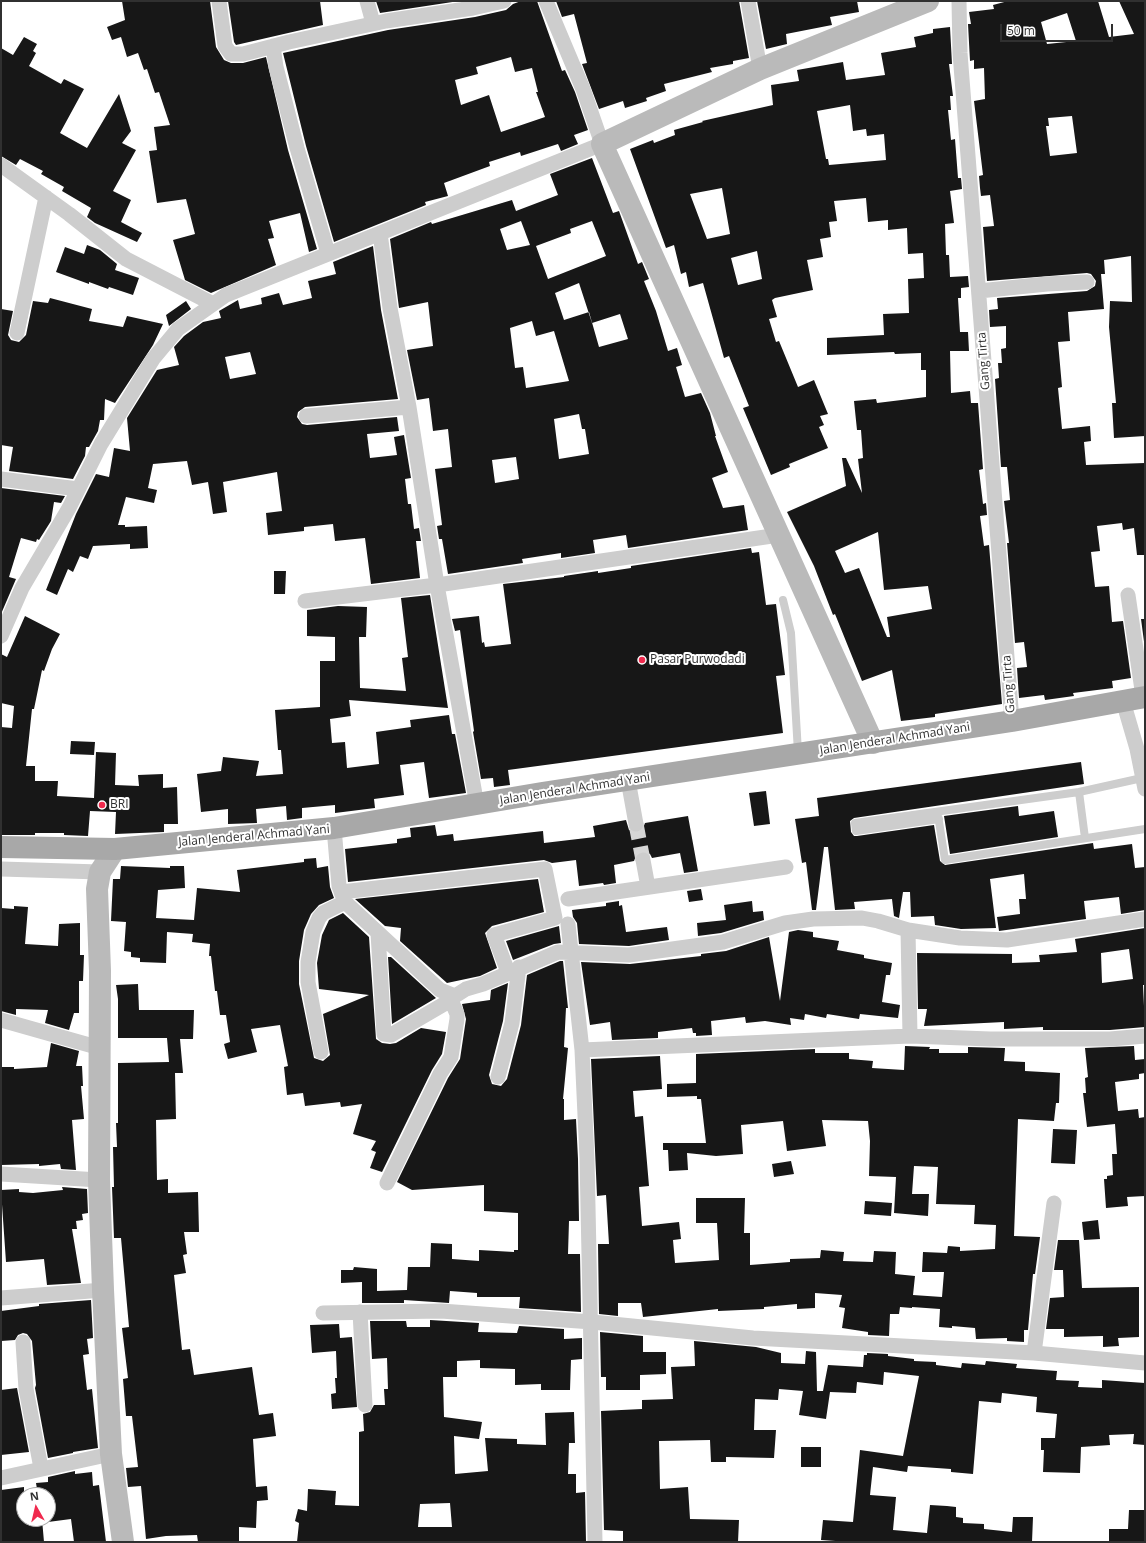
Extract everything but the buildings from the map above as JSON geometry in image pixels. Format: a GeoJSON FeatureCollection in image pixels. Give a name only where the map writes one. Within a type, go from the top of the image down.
{"type":"FeatureCollection","features":[{"type":"Feature","properties":{"kind":"main road"},"geometry":{"type":"LineString","coordinates":[[873,743],[602,144],[760,69],[928,1]]}},
{"type":"Feature","properties":{"kind":"main road","name":"Jalan Jenderal Achmad Yani"},"geometry":{"type":"LineString","coordinates":[[1,847],[115,849],[334,828],[628,780],[1012,721],[1137,698]]}},
{"type":"Feature","properties":{"kind":"main road"},"geometry":{"type":"LineString","coordinates":[[115,849],[100,872],[97,890],[100,972],[99,1180],[102,1290],[112,1454],[123,1542]]}},
{"type":"Feature","properties":{"kind":"street"},"geometry":{"type":"LineString","coordinates":[[219,1],[222,34],[228,52],[231,54],[243,54],[373,23],[473,8],[504,1]]}},
{"type":"Feature","properties":{"kind":"street"},"geometry":{"type":"LineString","coordinates":[[367,1],[373,23]]}},
{"type":"Feature","properties":{"kind":"street"},"geometry":{"type":"LineString","coordinates":[[1,636],[22,588],[69,508],[101,444],[154,359],[178,329],[226,295],[602,144],[583,89],[546,1]]}},
{"type":"Feature","properties":{"kind":"street"},"geometry":{"type":"LineString","coordinates":[[748,1],[760,69]]}},
{"type":"Feature","properties":{"kind":"street","name":"Gang Tirta"},"geometry":{"type":"LineString","coordinates":[[959,1],[960,53],[1012,721]]}},
{"type":"Feature","properties":{"kind":"street"},"geometry":{"type":"LineString","coordinates":[[273,46],[276,67],[297,148],[328,254]]}},
{"type":"Feature","properties":{"kind":"street"},"geometry":{"type":"LineString","coordinates":[[1,165],[46,197],[126,259],[213,304]]}},
{"type":"Feature","properties":{"kind":"street"},"geometry":{"type":"LineString","coordinates":[[17,334],[46,197]]}},
{"type":"Feature","properties":{"kind":"street"},"geometry":{"type":"LineString","coordinates":[[380,233],[390,308],[409,407],[437,585],[477,805]]}},
{"type":"Feature","properties":{"kind":"street"},"geometry":{"type":"LineString","coordinates":[[979,291],[1047,284],[1087,282]]}},
{"type":"Feature","properties":{"kind":"street"},"geometry":{"type":"LineString","coordinates":[[306,416],[409,407]]}},
{"type":"Feature","properties":{"kind":"street"},"geometry":{"type":"LineString","coordinates":[[1,479],[78,489]]}},
{"type":"Feature","properties":{"kind":"street"},"geometry":{"type":"LineString","coordinates":[[305,601],[437,585],[779,535]]}},
{"type":"Feature","properties":{"kind":"street"},"geometry":{"type":"LineString","coordinates":[[1128,595],[1144,784]]}},
{"type":"Feature","properties":{"kind":"street"},"geometry":{"type":"LineString","coordinates":[[628,780],[636,824]]}},
{"type":"Feature","properties":{"kind":"street"},"geometry":{"type":"LineString","coordinates":[[334,828],[343,897],[378,933],[440,990],[453,998],[457,1014],[451,1057],[440,1074],[387,1183]]}},
{"type":"Feature","properties":{"kind":"street"},"geometry":{"type":"LineString","coordinates":[[643,860],[648,887]]}},
{"type":"Feature","properties":{"kind":"street"},"geometry":{"type":"LineString","coordinates":[[568,899],[786,867]]}},
{"type":"Feature","properties":{"kind":"street"},"geometry":{"type":"LineString","coordinates":[[1,869],[100,872]]}},
{"type":"Feature","properties":{"kind":"street"},"geometry":{"type":"LineString","coordinates":[[320,1052],[308,982],[308,962],[313,932],[319,918],[323,913],[343,897],[545,869],[555,918],[494,935],[514,970],[512,1023],[498,1077]]}},
{"type":"Feature","properties":{"kind":"street"},"geometry":{"type":"LineString","coordinates":[[378,933],[384,1034],[391,1035],[466,989],[483,984],[558,952],[573,954],[629,955],[723,942],[785,923],[813,919],[862,918],[908,930],[960,938],[1007,940],[1145,919]]}},
{"type":"Feature","properties":{"kind":"street"},"geometry":{"type":"LineString","coordinates":[[568,924],[573,954],[582,1050],[587,1160],[592,1322],[591,1383],[595,1542]]}},
{"type":"Feature","properties":{"kind":"street"},"geometry":{"type":"LineString","coordinates":[[908,930],[910,1036]]}},
{"type":"Feature","properties":{"kind":"street"},"geometry":{"type":"LineString","coordinates":[[1,1020],[100,1048]]}},
{"type":"Feature","properties":{"kind":"street"},"geometry":{"type":"LineString","coordinates":[[582,1050],[910,1036],[990,1040],[1110,1039],[1145,1036]]}},
{"type":"Feature","properties":{"kind":"street"},"geometry":{"type":"LineString","coordinates":[[1,1174],[99,1180]]}},
{"type":"Feature","properties":{"kind":"street"},"geometry":{"type":"LineString","coordinates":[[1034,1353],[1054,1203]]}},
{"type":"Feature","properties":{"kind":"street"},"geometry":{"type":"LineString","coordinates":[[1,1298],[102,1290]]}},
{"type":"Feature","properties":{"kind":"street"},"geometry":{"type":"LineString","coordinates":[[323,1313],[441,1311],[592,1322],[753,1338],[1034,1353],[1145,1363]]}},
{"type":"Feature","properties":{"kind":"street"},"geometry":{"type":"LineString","coordinates":[[360,1312],[365,1405]]}},
{"type":"Feature","properties":{"kind":"street"},"geometry":{"type":"LineString","coordinates":[[23,1342],[26,1389],[41,1468]]}},
{"type":"Feature","properties":{"kind":"street"},"geometry":{"type":"LineString","coordinates":[[1,1478],[41,1468],[112,1454]]}},
{"type":"Feature","properties":{"kind":"lane"},"geometry":{"type":"LineString","coordinates":[[783,600],[791,633],[798,755]]}},
{"type":"Feature","properties":{"kind":"lane"},"geometry":{"type":"LineString","coordinates":[[938,815],[855,823],[856,831],[938,815],[1079,792],[1144,784]]}},
{"type":"Feature","properties":{"kind":"lane"},"geometry":{"type":"LineString","coordinates":[[1079,792],[1085,838]]}},
{"type":"Feature","properties":{"kind":"lane"},"geometry":{"type":"LineString","coordinates":[[938,815],[945,860],[1145,829]]}},
{"type":"Feature","properties":{"kind":"tunnel"},"geometry":{"type":"LineString","coordinates":[[636,824],[643,860]]}},
{"type":"Feature","properties":{"kind":"place","name":"Pasar Purwodadi"},"geometry":{"type":"Point","coordinates":[642,660]}},
{"type":"Feature","properties":{"kind":"place","name":"BRI"},"geometry":{"type":"Point","coordinates":[102,805]}}]}
